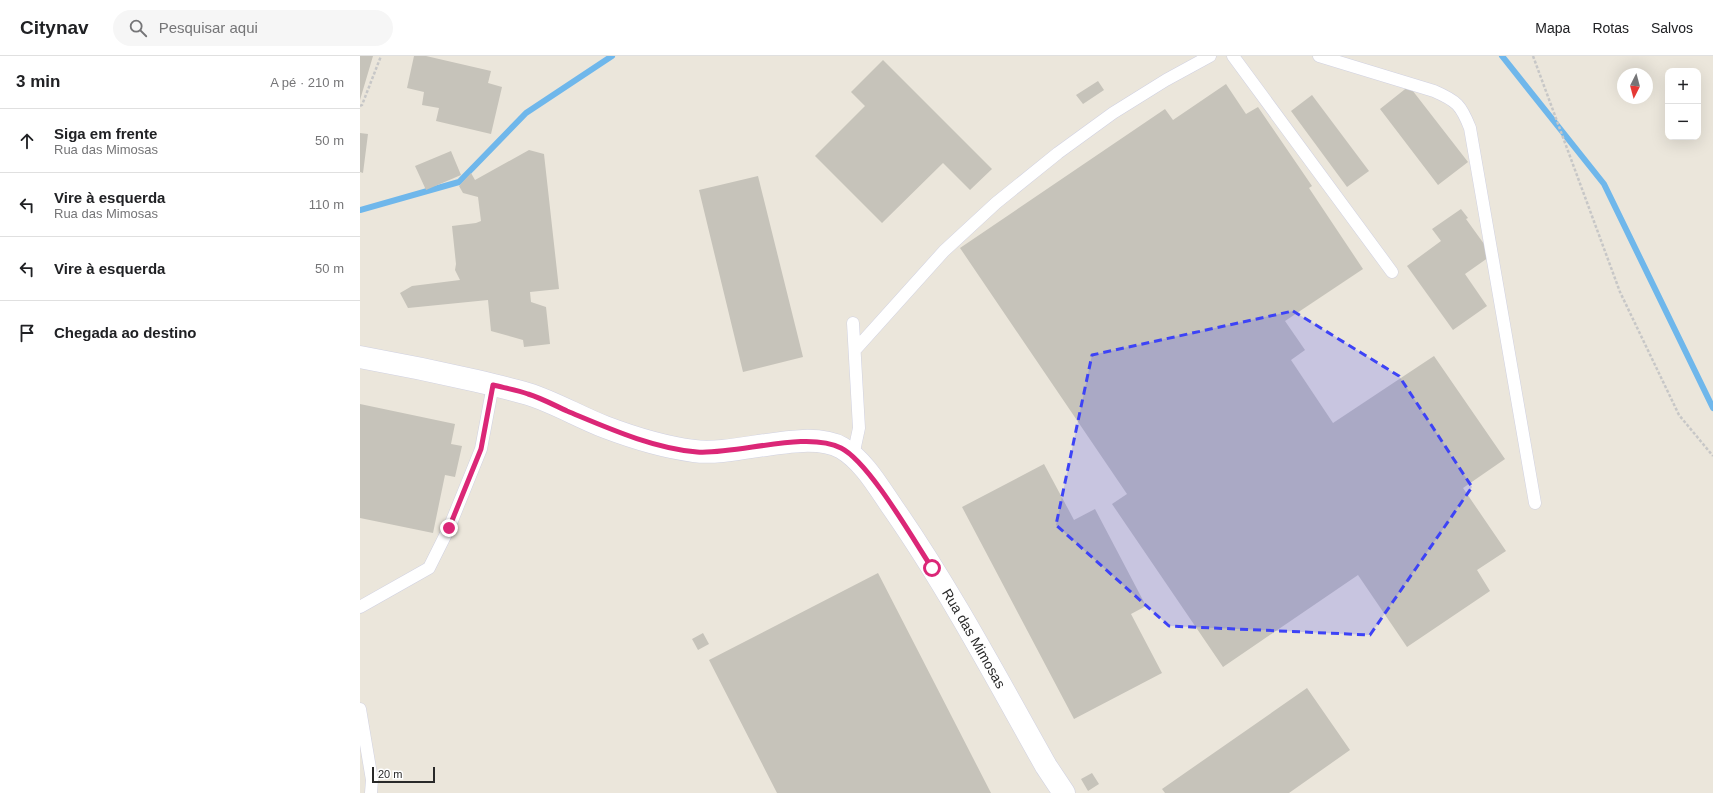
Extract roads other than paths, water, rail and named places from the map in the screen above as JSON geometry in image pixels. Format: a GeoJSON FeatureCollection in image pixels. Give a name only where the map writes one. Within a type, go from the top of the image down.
{"type":"FeatureCollection","features":[{"type":"Feature","properties":{"kind":"street","name":"Rua das Mimosas"},"geometry":{"type":"LineString","coordinates":[[360,357],[425,369],[529,394],[605,427],[662,446],[697,452],[720,451],[781,443],[826,442],[841,448],[853,456],[873,480],[932,568],[1046,766],[1064,793]]}},
{"type":"Feature","properties":{"kind":"lane"},"geometry":{"type":"LineString","coordinates":[[855,350],[944,251],[996,203],[1113,113],[1166,80],[1210,56]]}},
{"type":"Feature","properties":{"kind":"lane"},"geometry":{"type":"LineString","coordinates":[[1233,56],[1392,272]]}},
{"type":"Feature","properties":{"kind":"lane"},"geometry":{"type":"LineString","coordinates":[[1319,56],[1434,91],[1450,98],[1463,110],[1470,128],[1535,503]]}},
{"type":"Feature","properties":{"kind":"lane"},"geometry":{"type":"LineString","coordinates":[[853,323],[859,428],[853,456]]}},
{"type":"Feature","properties":{"kind":"lane"},"geometry":{"type":"LineString","coordinates":[[360,607],[429,568],[449,528],[481,449],[493,385]]}},
{"type":"Feature","properties":{"kind":"lane"},"geometry":{"type":"LineString","coordinates":[[360,709],[372,780],[371,793]]}},
{"type":"Feature","properties":{"kind":"waterway"},"geometry":{"type":"LineString","coordinates":[[360,210],[459,182],[526,113],[612,56]]}},
{"type":"Feature","properties":{"kind":"waterway"},"geometry":{"type":"LineString","coordinates":[[1502,56],[1604,184],[1713,408]]}}]}
